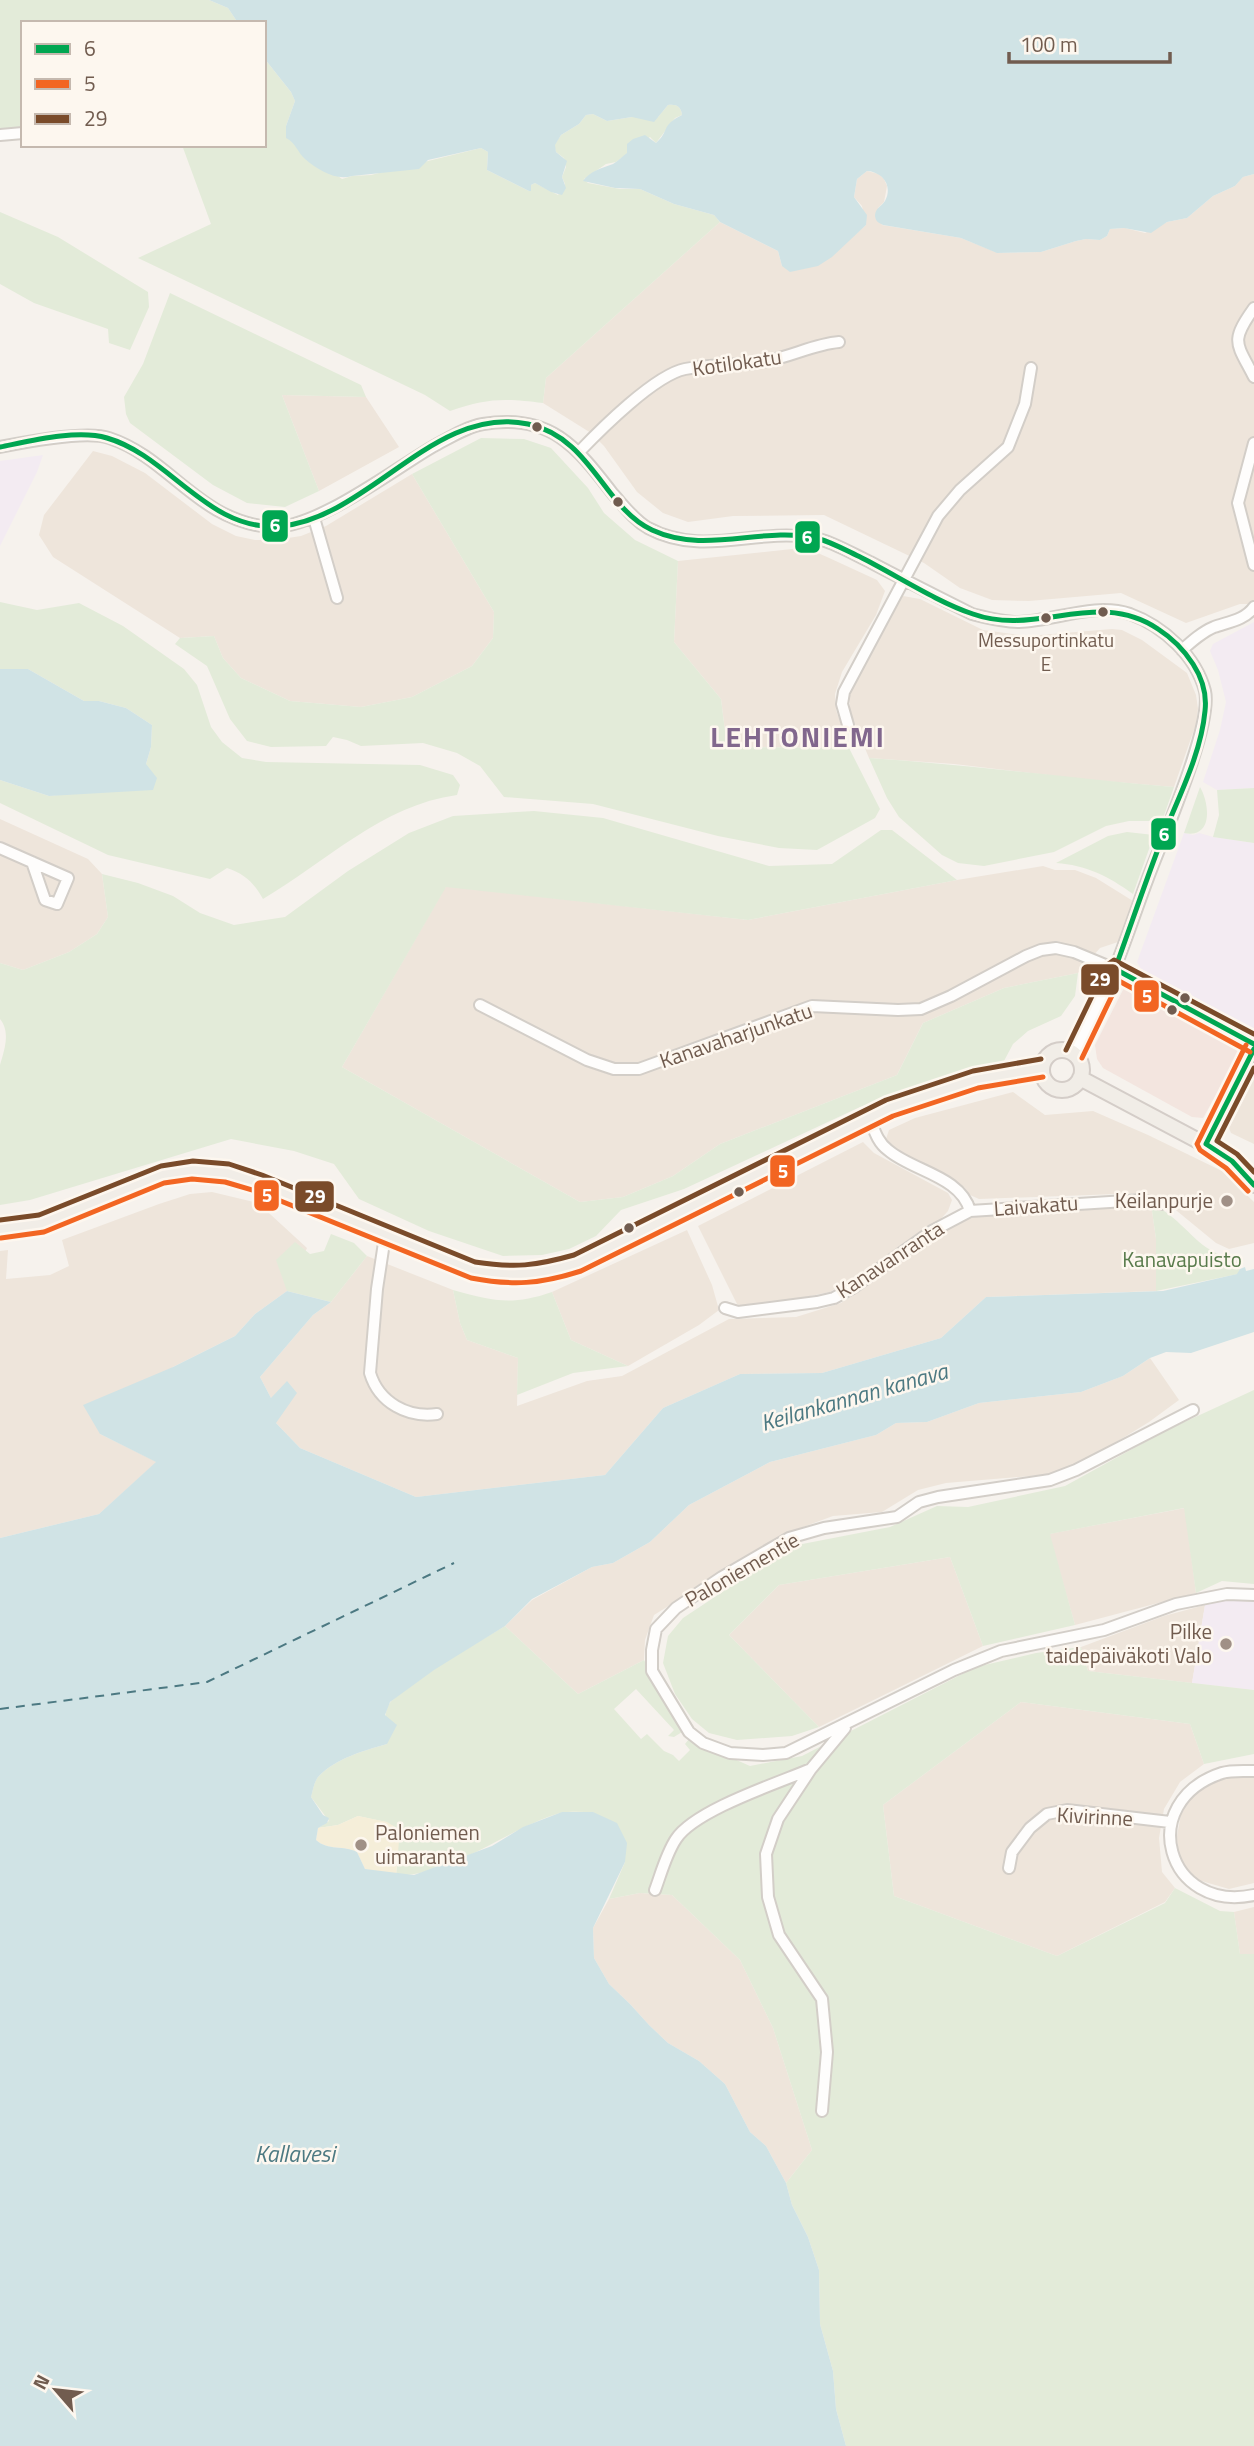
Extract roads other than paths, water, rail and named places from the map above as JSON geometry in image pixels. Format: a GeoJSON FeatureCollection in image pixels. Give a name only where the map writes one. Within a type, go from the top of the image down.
{"type":"FeatureCollection","features":[{"type":"Feature","properties":{"kind":"main road"},"geometry":{"type":"LineString","coordinates":[[1063,1050],[1074,1054],[1082,1067],[1080,1078],[1073,1086],[1057,1089],[1044,1078],[1042,1068],[1051,1053],[1063,1050]]}},
{"type":"Feature","properties":{"kind":"main road"},"geometry":{"type":"LineString","coordinates":[[0,1230],[41,1224],[162,1175],[192,1171],[227,1174],[259,1183],[473,1270],[498,1274],[539,1274],[577,1263],[869,1117],[915,1097],[986,1078],[1042,1068]]}},
{"type":"Feature","properties":{"kind":"main road"},"geometry":{"type":"LineString","coordinates":[[1080,1078],[1206,1144],[1232,1161],[1254,1185]]}},
{"type":"Feature","properties":{"kind":"street"},"geometry":{"type":"LineString","coordinates":[[0,135],[21,133]]}},
{"type":"Feature","properties":{"kind":"street"},"geometry":{"type":"LineString","coordinates":[[1254,309],[1237,332],[1237,344],[1254,377]]}},
{"type":"Feature","properties":{"kind":"street","name":"Kotilokatu"},"geometry":{"type":"LineString","coordinates":[[579,452],[653,385],[670,374],[685,369],[762,362],[786,357],[824,343],[839,342]]}},
{"type":"Feature","properties":{"kind":"street"},"geometry":{"type":"LineString","coordinates":[[848,725],[842,705],[844,692],[938,516],[960,490],[1009,447],[1025,404],[1031,368]]}},
{"type":"Feature","properties":{"kind":"street"},"geometry":{"type":"LineString","coordinates":[[0,447],[75,437],[107,437],[128,447],[216,512],[271,528],[314,518],[454,435],[478,425],[498,421],[525,422],[545,428],[569,442],[629,513],[647,527],[671,538],[694,543],[768,536],[811,537],[832,544],[972,614],[1020,622],[1099,610],[1128,614],[1152,625],[1192,661],[1205,692],[1204,719],[1193,758],[1115,969],[1074,1054]]}},
{"type":"Feature","properties":{"kind":"street"},"geometry":{"type":"LineString","coordinates":[[1254,443],[1238,503],[1254,565]]}},
{"type":"Feature","properties":{"kind":"street"},"geometry":{"type":"LineString","coordinates":[[314,518],[337,598]]}},
{"type":"Feature","properties":{"kind":"street"},"geometry":{"type":"LineString","coordinates":[[1182,650],[1199,635],[1232,622],[1251,612],[1254,607]]}},
{"type":"Feature","properties":{"kind":"street"},"geometry":{"type":"LineString","coordinates":[[0,848],[32,862]]}},
{"type":"Feature","properties":{"kind":"street","name":"Kanavaharjunkatu"},"geometry":{"type":"LineString","coordinates":[[480,1005],[587,1060],[614,1069],[639,1069],[812,1006],[921,1009],[1041,950],[1056,948],[1074,952],[1115,969],[1254,1044]]}},
{"type":"Feature","properties":{"kind":"street"},"geometry":{"type":"LineString","coordinates":[[1206,1144],[1254,1049]]}},
{"type":"Feature","properties":{"kind":"street","name":"Laivakatu"},"geometry":{"type":"LineString","coordinates":[[869,1117],[879,1141],[889,1152],[958,1190],[967,1200],[970,1211],[1141,1200],[1161,1204]]}},
{"type":"Feature","properties":{"kind":"street","name":"Kanavanranta"},"geometry":{"type":"LineString","coordinates":[[725,1308],[738,1312],[834,1298],[854,1287],[932,1231],[970,1211]]}},
{"type":"Feature","properties":{"kind":"street"},"geometry":{"type":"LineString","coordinates":[[385,1236],[377,1289],[370,1373],[374,1387],[384,1398],[405,1411],[423,1416],[437,1414]]}},
{"type":"Feature","properties":{"kind":"street","name":"Paloniementie"},"geometry":{"type":"LineString","coordinates":[[1193,1410],[1076,1470],[1050,1480],[938,1497],[919,1502],[897,1517],[824,1528],[789,1538],[710,1584],[676,1608],[656,1629],[652,1671],[679,1718],[689,1732],[703,1743],[730,1753],[786,1753],[954,1670],[1001,1651],[1104,1630],[1176,1604],[1227,1594],[1254,1595]]}},
{"type":"Feature","properties":{"kind":"street"},"geometry":{"type":"LineString","coordinates":[[822,2111],[827,2052],[822,1999],[779,1935],[768,1897],[766,1865],[768,1843],[778,1819],[811,1769],[849,1723]]}},
{"type":"Feature","properties":{"kind":"street"},"geometry":{"type":"LineString","coordinates":[[655,1890],[676,1839],[689,1826],[715,1810],[811,1769]]}},
{"type":"Feature","properties":{"kind":"street"},"geometry":{"type":"LineString","coordinates":[[1254,1771],[1223,1772],[1194,1786],[1177,1807],[1170,1822],[1171,1851],[1179,1869],[1193,1883],[1212,1894],[1240,1898],[1254,1895]]}},
{"type":"Feature","properties":{"kind":"street","name":"Kivirinne"},"geometry":{"type":"LineString","coordinates":[[1009,1868],[1012,1852],[1030,1828],[1047,1814],[1067,1810],[1170,1822]]}},
{"type":"Feature","properties":{"kind":"water"},"geometry":{"type":"Polygon","coordinates":[[[209,0],[1254,0],[1254,174],[1243,177],[1235,186],[1213,196],[1187,218],[1167,222],[1151,233],[1124,228],[1110,229],[1107,236],[1100,240],[1076,241],[1041,252],[997,253],[961,238],[883,225],[876,220],[875,213],[885,201],[887,185],[878,174],[867,171],[857,179],[854,197],[867,215],[866,225],[832,257],[818,266],[790,272],[782,266],[778,251],[720,222],[714,215],[674,204],[640,189],[615,188],[583,181],[593,172],[613,164],[627,153],[627,144],[633,139],[645,135],[656,143],[671,122],[682,115],[676,105],[668,105],[654,122],[632,117],[607,121],[593,114],[586,115],[579,124],[561,135],[555,145],[556,152],[567,161],[562,177],[566,188],[562,195],[535,183],[529,191],[487,170],[488,152],[481,148],[428,160],[419,169],[346,177],[327,174],[305,159],[286,138],[286,126],[295,101],[266,61],[266,21],[237,21],[228,8],[209,0]]]}},
{"type":"Feature","properties":{"kind":"water"},"geometry":{"type":"Polygon","coordinates":[[[0,669],[28,669],[84,701],[99,701],[126,708],[152,725],[151,747],[146,764],[157,778],[153,790],[49,796],[0,780],[0,669]]]}},
{"type":"Feature","properties":{"kind":"water","name":"Kallavesi"},"geometry":{"type":"Polygon","coordinates":[[[1245,1267],[1246,1271],[1254,1269],[1254,1332],[1191,1353],[1166,1352],[1150,1358],[1123,1376],[1081,1392],[979,1403],[927,1422],[896,1423],[876,1435],[770,1462],[689,1505],[650,1542],[613,1563],[592,1567],[532,1599],[505,1626],[434,1670],[390,1702],[385,1715],[397,1725],[387,1744],[342,1760],[326,1770],[315,1783],[311,1797],[323,1815],[329,1818],[327,1823],[318,1828],[316,1840],[326,1846],[357,1852],[365,1869],[414,1875],[492,1846],[523,1827],[562,1812],[593,1812],[617,1823],[627,1843],[625,1862],[593,1928],[594,1958],[609,1984],[649,2025],[668,2043],[699,2061],[725,2084],[750,2132],[766,2146],[786,2183],[792,2205],[808,2237],[819,2270],[820,2324],[833,2371],[836,2409],[846,2446],[0,2446],[0,1538],[99,1514],[156,1462],[100,1434],[83,1405],[173,1367],[235,1336],[255,1314],[287,1291],[331,1302],[313,1315],[260,1377],[271,1398],[287,1381],[297,1393],[276,1423],[300,1448],[416,1497],[605,1475],[663,1408],[740,1374],[822,1373],[941,1338],[986,1297],[1163,1291],[1237,1274],[1245,1267]]]}},
{"type":"Feature","properties":{"kind":"place","name":"Messuportinkatu E"},"geometry":{"type":"Point","coordinates":[1046,618]}},
{"type":"Feature","properties":{"kind":"place","name":"Keilanpurje"},"geometry":{"type":"Point","coordinates":[1227,1201]}},
{"type":"Feature","properties":{"kind":"place","name":"Pilke taidepäiväkoti Valo"},"geometry":{"type":"Point","coordinates":[1226,1644]}},
{"type":"Feature","properties":{"kind":"place","name":"Paloniemen uimaranta"},"geometry":{"type":"Point","coordinates":[361,1845]}},
{"type":"Feature","properties":{"kind":"district","name":"LEHTONIEMI"},"geometry":{"type":"Point","coordinates":[798,737]}},
{"type":"Feature","properties":{"kind":"park label","name":"Kanavapuisto"},"geometry":{"type":"Point","coordinates":[1182,1260]}},
{"type":"Feature","properties":{"kind":"water label","name":"Keilankannan kanava"},"geometry":{"type":"Point","coordinates":[854,1397]}}]}
